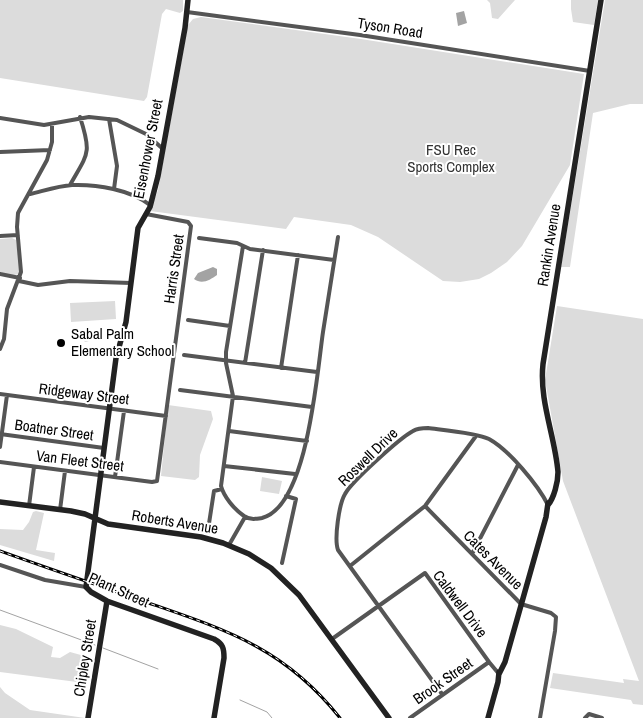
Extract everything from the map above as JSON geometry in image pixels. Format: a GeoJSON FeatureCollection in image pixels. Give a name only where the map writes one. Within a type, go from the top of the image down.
{"type":"FeatureCollection","features":[{"type":"Feature","properties":{"kind":"street","name":"Eisenhower Street"},"geometry":{"type":"LineString","coordinates":[[86,587],[116,358],[126,322],[138,228],[150,205],[158,176],[188,0]]}},
{"type":"Feature","properties":{"kind":"street","name":"Rankin Avenue"},"geometry":{"type":"LineString","coordinates":[[488,718],[499,674],[558,473],[542,376],[601,0]]}},
{"type":"Feature","properties":{"kind":"street","name":"Tyson Road"},"geometry":{"type":"LineString","coordinates":[[187,12],[360,35],[590,71]]}},
{"type":"Feature","properties":{"kind":"street"},"geometry":{"type":"LineString","coordinates":[[0,118],[52,124],[89,116],[109,119],[126,123],[146,134],[163,149]]}},
{"type":"Feature","properties":{"kind":"street"},"geometry":{"type":"LineString","coordinates":[[70,185],[88,152],[87,137],[80,117]]}},
{"type":"Feature","properties":{"kind":"street"},"geometry":{"type":"LineString","coordinates":[[109,119],[117,166],[114,189]]}},
{"type":"Feature","properties":{"kind":"street"},"geometry":{"type":"LineString","coordinates":[[0,349],[7,309],[19,279],[21,266],[18,235],[19,209],[30,194],[50,150],[52,124]]}},
{"type":"Feature","properties":{"kind":"street"},"geometry":{"type":"LineString","coordinates":[[0,152],[50,150]]}},
{"type":"Feature","properties":{"kind":"street"},"geometry":{"type":"LineString","coordinates":[[30,194],[70,185],[114,189],[140,197],[150,205]]}},
{"type":"Feature","properties":{"kind":"street","name":"Harris Street"},"geometry":{"type":"LineString","coordinates":[[146,214],[188,222],[191,226],[157,481]]}},
{"type":"Feature","properties":{"kind":"street"},"geometry":{"type":"LineString","coordinates":[[0,236],[18,235]]}},
{"type":"Feature","properties":{"kind":"street"},"geometry":{"type":"LineString","coordinates":[[199,238],[237,243],[250,249],[334,260]]}},
{"type":"Feature","properties":{"kind":"street"},"geometry":{"type":"LineString","coordinates":[[243,246],[226,361],[233,396],[222,489],[230,502],[245,517],[252,519],[270,514],[279,507],[286,496],[307,442],[338,238]]}},
{"type":"Feature","properties":{"kind":"street"},"geometry":{"type":"LineString","coordinates":[[245,363],[263,250]]}},
{"type":"Feature","properties":{"kind":"street"},"geometry":{"type":"LineString","coordinates":[[280,368],[298,255]]}},
{"type":"Feature","properties":{"kind":"street"},"geometry":{"type":"LineString","coordinates":[[0,274],[38,285],[70,281],[131,283]]}},
{"type":"Feature","properties":{"kind":"street"},"geometry":{"type":"LineString","coordinates":[[188,320],[230,326]]}},
{"type":"Feature","properties":{"kind":"street"},"geometry":{"type":"LineString","coordinates":[[184,355],[317,372]]}},
{"type":"Feature","properties":{"kind":"street"},"geometry":{"type":"LineString","coordinates":[[180,390],[312,407]]}},
{"type":"Feature","properties":{"kind":"street","name":"Ridgeway Street"},"geometry":{"type":"LineString","coordinates":[[0,394],[166,416]]}},
{"type":"Feature","properties":{"kind":"street"},"geometry":{"type":"LineString","coordinates":[[0,447],[7,395]]}},
{"type":"Feature","properties":{"kind":"street"},"geometry":{"type":"LineString","coordinates":[[115,477],[124,410]]}},
{"type":"Feature","properties":{"kind":"street","name":"Roswell Drive"},"geometry":{"type":"LineString","coordinates":[[442,694],[338,550],[336,542],[342,500],[350,487],[414,430],[428,428],[489,440],[518,465],[539,489],[548,505]]}},
{"type":"Feature","properties":{"kind":"street"},"geometry":{"type":"LineString","coordinates":[[229,431],[307,442]]}},
{"type":"Feature","properties":{"kind":"street","name":"Boatner Street"},"geometry":{"type":"LineString","coordinates":[[1,434],[104,448]]}},
{"type":"Feature","properties":{"kind":"street"},"geometry":{"type":"LineString","coordinates":[[350,566],[425,506],[476,436]]}},
{"type":"Feature","properties":{"kind":"street","name":"Van Fleet Street"},"geometry":{"type":"LineString","coordinates":[[0,462],[152,482],[157,481]]}},
{"type":"Feature","properties":{"kind":"street"},"geometry":{"type":"LineString","coordinates":[[472,554],[518,465]]}},
{"type":"Feature","properties":{"kind":"street"},"geometry":{"type":"LineString","coordinates":[[224,466],[295,474]]}},
{"type":"Feature","properties":{"kind":"street"},"geometry":{"type":"LineString","coordinates":[[29,506],[34,467]]}},
{"type":"Feature","properties":{"kind":"street"},"geometry":{"type":"LineString","coordinates":[[60,510],[65,470]]}},
{"type":"Feature","properties":{"kind":"street"},"geometry":{"type":"LineString","coordinates":[[208,530],[214,491],[222,489]]}},
{"type":"Feature","properties":{"kind":"street"},"geometry":{"type":"LineString","coordinates":[[282,563],[296,500],[286,496]]}},
{"type":"Feature","properties":{"kind":"street","name":"Roberts Avenue"},"geometry":{"type":"LineString","coordinates":[[0,502],[85,514],[108,524],[201,537],[229,545],[249,554],[281,576],[300,595],[389,718]]}},
{"type":"Feature","properties":{"kind":"street","name":"Cates Avenue"},"geometry":{"type":"LineString","coordinates":[[425,506],[521,604],[552,612],[555,615],[556,624],[540,718]]}},
{"type":"Feature","properties":{"kind":"street"},"geometry":{"type":"LineString","coordinates":[[85,514],[92,513],[96,509]]}},
{"type":"Feature","properties":{"kind":"street"},"geometry":{"type":"LineString","coordinates":[[229,545],[245,517]]}},
{"type":"Feature","properties":{"kind":"street","name":"Plant Street"},"geometry":{"type":"LineString","coordinates":[[0,565],[45,580],[86,587],[107,601],[220,642],[224,648],[224,658],[214,718]]}},
{"type":"Feature","properties":{"kind":"street","name":"Caldwell Drive"},"geometry":{"type":"LineString","coordinates":[[332,639],[420,576],[426,574],[499,674]]}},
{"type":"Feature","properties":{"kind":"street","name":"Chipley Street"},"geometry":{"type":"LineString","coordinates":[[88,718],[107,601]]}},
{"type":"Feature","properties":{"kind":"street"},"geometry":{"type":"LineString","coordinates":[[490,664],[496,666],[503,661]]}},
{"type":"Feature","properties":{"kind":"street","name":"Brook Street"},"geometry":{"type":"LineString","coordinates":[[410,718],[442,694],[490,664]]}},
{"type":"Feature","properties":{"kind":"street"},"geometry":{"type":"LineString","coordinates":[[587,716],[602,718]]}},
{"type":"Feature","properties":{"kind":"green space"},"geometry":{"type":"Polygon","coordinates":[[[0,0],[183,0],[183,11],[180,13],[166,9],[162,14],[147,97],[144,101],[0,78],[0,0]]]}},
{"type":"Feature","properties":{"kind":"green space"},"geometry":{"type":"Polygon","coordinates":[[[487,0],[515,0],[498,19],[492,18],[490,3],[487,0]]]}},
{"type":"Feature","properties":{"kind":"green space"},"geometry":{"type":"Polygon","coordinates":[[[571,0],[598,0],[594,25],[573,22],[571,0]]]}},
{"type":"Feature","properties":{"kind":"green space"},"geometry":{"type":"Polygon","coordinates":[[[605,0],[643,0],[643,104],[630,104],[593,113],[570,267],[561,267],[605,0]]]}},
{"type":"Feature","properties":{"kind":"green space","name":"FSU Rec Sports Complex"},"geometry":{"type":"Polygon","coordinates":[[[201,17],[361,39],[584,74],[570,165],[522,246],[507,262],[479,279],[460,282],[443,281],[378,237],[351,225],[294,217],[286,229],[150,211],[158,190],[188,25],[193,19],[201,17]]]}},
{"type":"Feature","properties":{"kind":"green space"},"geometry":{"type":"Polygon","coordinates":[[[12,238],[16,240],[19,274],[12,275],[0,272],[0,239],[12,238]]]}},
{"type":"Feature","properties":{"kind":"green space"},"geometry":{"type":"Polygon","coordinates":[[[115,301],[116,319],[71,322],[70,303],[115,301]]]}},
{"type":"Feature","properties":{"kind":"green space"},"geometry":{"type":"Polygon","coordinates":[[[557,306],[643,319],[643,705],[633,704],[631,700],[550,688],[553,673],[624,683],[623,679],[639,681],[563,481],[545,380],[557,306]]]}},
{"type":"Feature","properties":{"kind":"green space"},"geometry":{"type":"Polygon","coordinates":[[[87,332],[95,332],[94,336],[85,342],[81,337],[87,332]]]}},
{"type":"Feature","properties":{"kind":"green space"},"geometry":{"type":"Polygon","coordinates":[[[168,405],[211,411],[213,419],[200,455],[199,477],[195,480],[161,476],[168,405]]]}},
{"type":"Feature","properties":{"kind":"green space"},"geometry":{"type":"Polygon","coordinates":[[[262,477],[282,481],[279,494],[260,491],[262,477]]]}},
{"type":"Feature","properties":{"kind":"green space"},"geometry":{"type":"Polygon","coordinates":[[[33,512],[44,513],[36,550],[55,553],[54,561],[0,545],[0,529],[23,530],[33,512]]]}},
{"type":"Feature","properties":{"kind":"green space"},"geometry":{"type":"Polygon","coordinates":[[[0,625],[16,629],[53,647],[51,657],[60,658],[70,652],[88,657],[88,677],[86,681],[77,682],[0,672],[0,625]]]}},
{"type":"Feature","properties":{"kind":"green space"},"geometry":{"type":"Polygon","coordinates":[[[0,687],[5,693],[30,710],[85,718],[0,718],[0,687]]]}},
{"type":"Feature","properties":{"kind":"shaded area"},"geometry":{"type":"Polygon","coordinates":[[[464,11],[467,23],[458,26],[456,13],[464,11]]]}},
{"type":"Feature","properties":{"kind":"shaded area"},"geometry":{"type":"Polygon","coordinates":[[[213,267],[217,269],[217,275],[214,277],[203,282],[194,279],[198,273],[213,267]]]}},
{"type":"Feature","properties":{"kind":"waterway"},"geometry":{"type":"LineString","coordinates":[[0,610],[95,645]]}},
{"type":"Feature","properties":{"kind":"waterway"},"geometry":{"type":"LineString","coordinates":[[103,648],[158,669]]}},
{"type":"Feature","properties":{"kind":"waterway"},"geometry":{"type":"LineString","coordinates":[[240,700],[267,712],[272,718]]}},
{"type":"Feature","properties":{"kind":"railway"},"geometry":{"type":"LineString","coordinates":[[0,551],[198,621],[250,643],[296,673],[318,693],[340,718]]}},
{"type":"Feature","properties":{"kind":"place","name":"Sabal Palm Elementary School"},"geometry":{"type":"Point","coordinates":[61,343]}}]}
